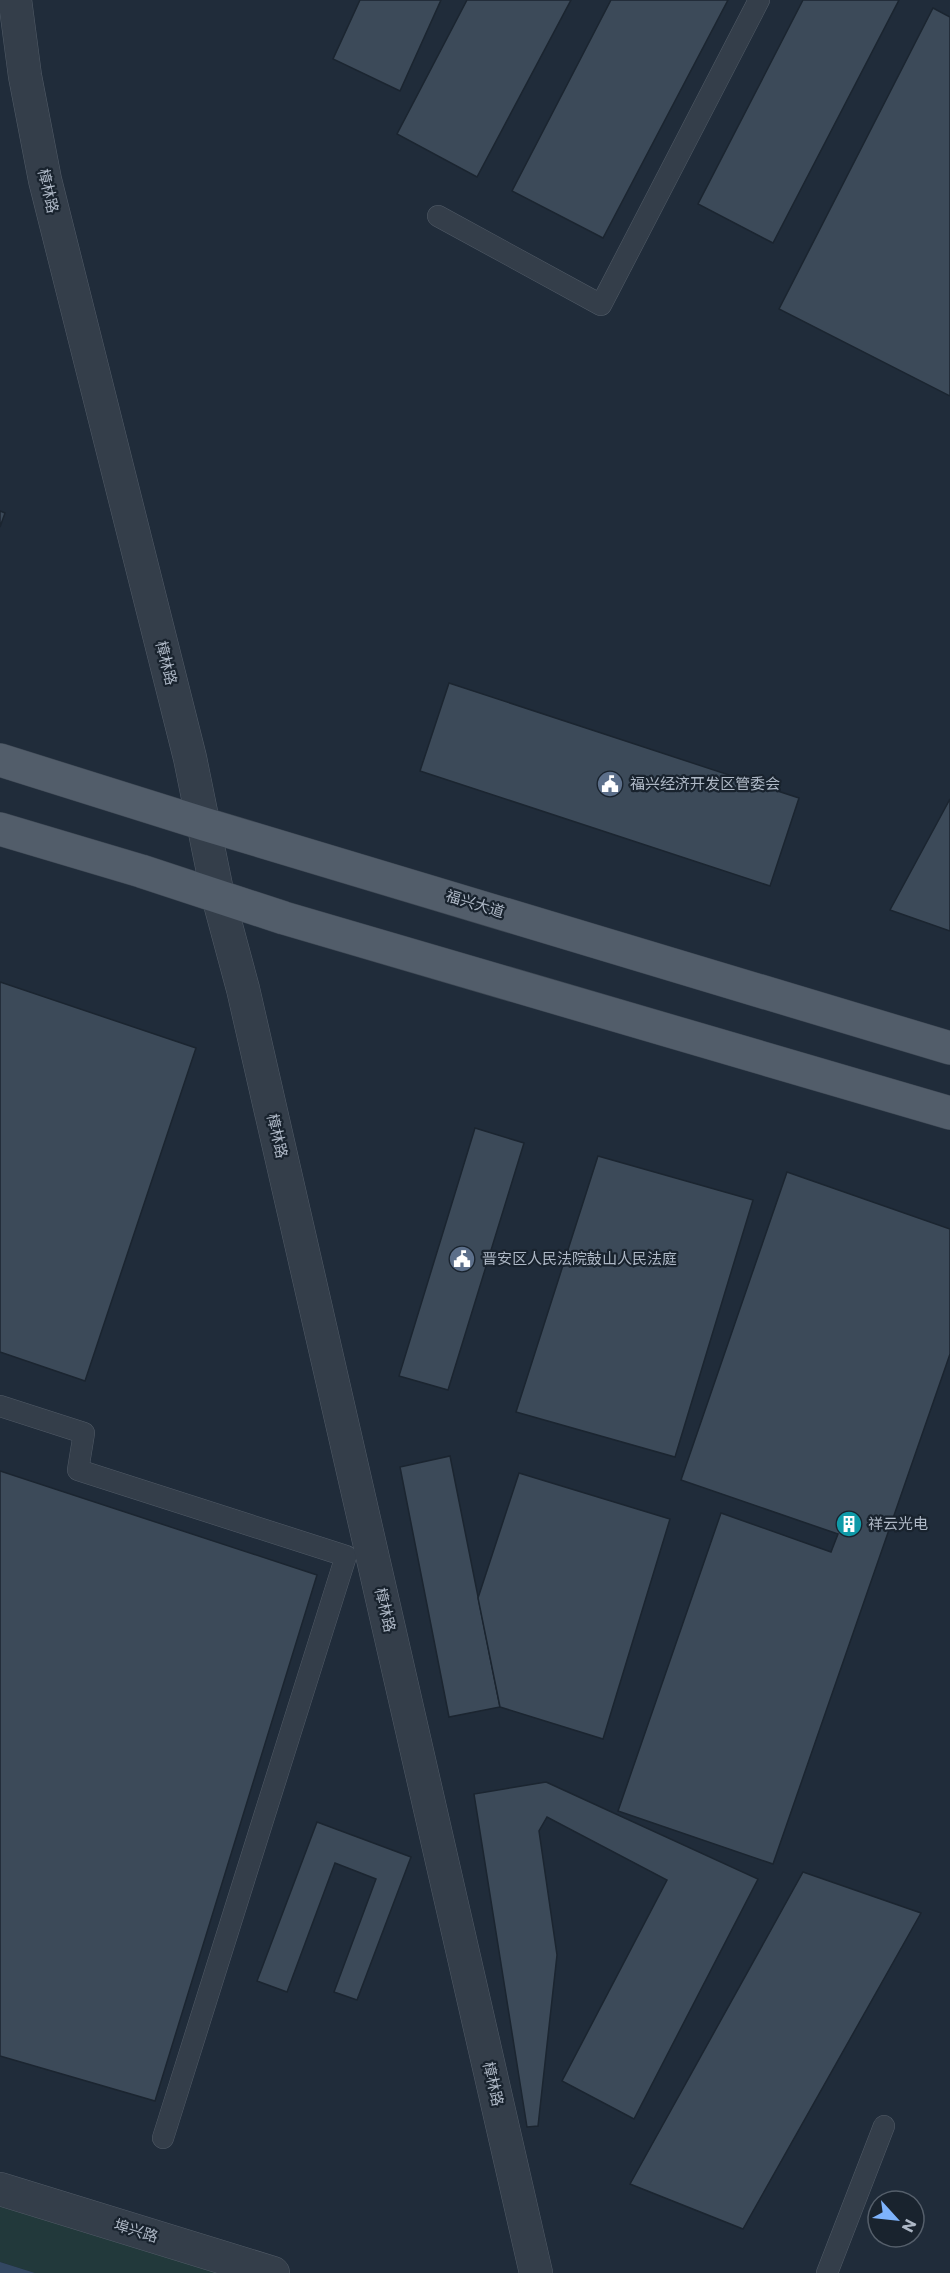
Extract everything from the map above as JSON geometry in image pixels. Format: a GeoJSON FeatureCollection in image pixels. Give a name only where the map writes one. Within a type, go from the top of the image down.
{"type":"FeatureCollection","features":[{"type":"Feature","properties":{"kind":"main road","name":"福兴大道"},"geometry":{"type":"LineString","coordinates":[[0,760],[204,824],[950,1048]]}},
{"type":"Feature","properties":{"kind":"main road"},"geometry":{"type":"LineString","coordinates":[[0,829],[284,918],[950,1113]]}},
{"type":"Feature","properties":{"kind":"street","name":"樟林路"},"geometry":{"type":"LineString","coordinates":[[15,0],[25,76],[45,180],[190,758],[218,896],[249,1012],[536,2273]]}},
{"type":"Feature","properties":{"kind":"street","name":"埠兴路"},"geometry":{"type":"LineString","coordinates":[[0,2190],[273,2273]]}},
{"type":"Feature","properties":{"kind":"lane"},"geometry":{"type":"LineString","coordinates":[[438,216],[601,305],[759,0]]}},
{"type":"Feature","properties":{"kind":"lane"},"geometry":{"type":"LineString","coordinates":[[0,1406],[84,1433],[78,1470],[346,1556],[163,2138]]}},
{"type":"Feature","properties":{"kind":"lane"},"geometry":{"type":"LineString","coordinates":[[827,2273],[884,2126]]}},
{"type":"Feature","properties":{"kind":"green space"},"geometry":{"type":"Polygon","coordinates":[[[0,2199],[240,2273],[35,2273],[0,2262],[0,2199]]]}},
{"type":"Feature","properties":{"kind":"water"},"geometry":{"type":"Polygon","coordinates":[[[0,2262],[35,2273],[0,2273],[0,2262]]]}},
{"type":"Feature","properties":{"kind":"building"},"geometry":{"type":"Polygon","coordinates":[[[360,0],[441,0],[400,91],[333,59],[360,0]]]}},
{"type":"Feature","properties":{"kind":"building"},"geometry":{"type":"Polygon","coordinates":[[[467,0],[571,0],[477,177],[397,134],[467,0]]]}},
{"type":"Feature","properties":{"kind":"building"},"geometry":{"type":"Polygon","coordinates":[[[611,0],[728,0],[603,238],[512,191],[611,0]]]}},
{"type":"Feature","properties":{"kind":"building"},"geometry":{"type":"Polygon","coordinates":[[[803,0],[899,0],[773,243],[698,204],[803,0]]]}},
{"type":"Feature","properties":{"kind":"building"},"geometry":{"type":"Polygon","coordinates":[[[933,8],[950,17],[950,396],[779,309],[933,8]]]}},
{"type":"Feature","properties":{"kind":"building"},"geometry":{"type":"Polygon","coordinates":[[[0,511],[5,513],[0,527],[0,511]]]}},
{"type":"Feature","properties":{"kind":"building","name":"福兴经济开发区管委会"},"geometry":{"type":"Polygon","coordinates":[[[449,683],[799,798],[770,886],[420,771],[449,683]]]}},
{"type":"Feature","properties":{"kind":"building"},"geometry":{"type":"Polygon","coordinates":[[[950,799],[950,931],[890,910],[950,799]]]}},
{"type":"Feature","properties":{"kind":"building"},"geometry":{"type":"Polygon","coordinates":[[[0,982],[196,1048],[85,1381],[0,1352],[0,982]]]}},
{"type":"Feature","properties":{"kind":"building","name":"晋安区人民法院鼓山人民法庭"},"geometry":{"type":"Polygon","coordinates":[[[475,1128],[524,1143],[448,1390],[399,1376],[475,1128]]]}},
{"type":"Feature","properties":{"kind":"building"},"geometry":{"type":"Polygon","coordinates":[[[598,1156],[753,1200],[675,1457],[516,1412],[598,1156]]]}},
{"type":"Feature","properties":{"kind":"building","name":"祥云光电"},"geometry":{"type":"Polygon","coordinates":[[[787,1172],[950,1229],[950,1354],[773,1864],[618,1811],[721,1513],[831,1552],[838,1534],[681,1480],[787,1172]]]}},
{"type":"Feature","properties":{"kind":"building"},"geometry":{"type":"Polygon","coordinates":[[[450,1456],[500,1707],[449,1717],[400,1467],[450,1456]]]}},
{"type":"Feature","properties":{"kind":"building"},"geometry":{"type":"Polygon","coordinates":[[[0,1471],[317,1575],[155,2101],[0,2056],[0,1471]]]}},
{"type":"Feature","properties":{"kind":"building"},"geometry":{"type":"Polygon","coordinates":[[[519,1473],[670,1519],[603,1739],[500,1707],[478,1598],[519,1473]]]}},
{"type":"Feature","properties":{"kind":"building"},"geometry":{"type":"Polygon","coordinates":[[[546,1782],[758,1879],[634,2119],[562,2081],[667,1880],[547,1817],[539,1831],[557,1955],[538,2126],[527,2127],[474,1794],[546,1782]]]}},
{"type":"Feature","properties":{"kind":"building"},"geometry":{"type":"Polygon","coordinates":[[[317,1822],[411,1857],[357,2000],[334,1992],[376,1879],[335,1863],[287,1992],[257,1981],[317,1822]]]}},
{"type":"Feature","properties":{"kind":"building"},"geometry":{"type":"Polygon","coordinates":[[[803,1872],[921,1913],[743,2229],[630,2184],[803,1872]]]}},
{"type":"Feature","properties":{"kind":"place","name":"福兴经济开发区管委会"},"geometry":{"type":"Point","coordinates":[610,784]}},
{"type":"Feature","properties":{"kind":"place","name":"晋安区人民法院鼓山人民法庭"},"geometry":{"type":"Point","coordinates":[462,1259]}},
{"type":"Feature","properties":{"kind":"place","name":"祥云光电"},"geometry":{"type":"Point","coordinates":[849,1524]}}]}
